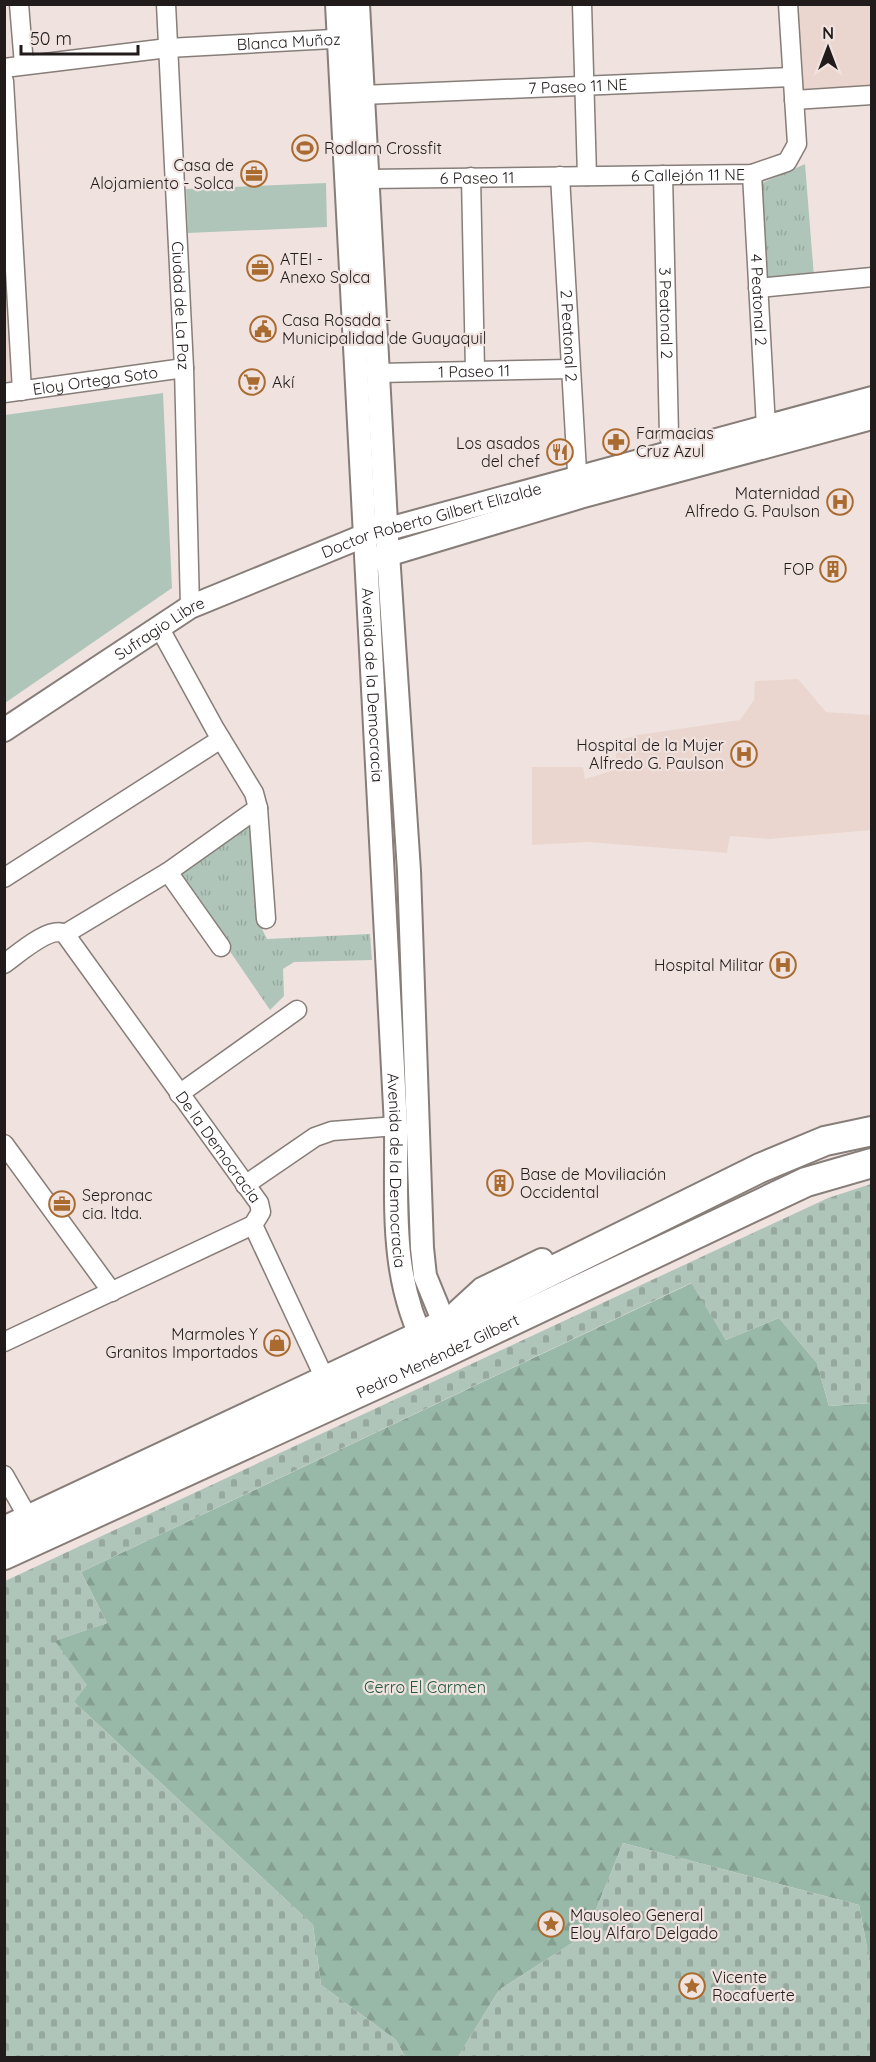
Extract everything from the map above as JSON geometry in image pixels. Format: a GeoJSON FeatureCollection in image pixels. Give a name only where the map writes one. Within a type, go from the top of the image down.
{"type":"FeatureCollection","features":[{"type":"Feature","properties":{"kind":"main road"},"geometry":{"type":"LineString","coordinates":[[841,1124],[872,1128]]}},
{"type":"Feature","properties":{"kind":"main road","name":"Pedro Menéndez Gilbert"},"geometry":{"type":"LineString","coordinates":[[4,1556],[438,1342],[760,1168],[825,1142],[872,1128]]}},
{"type":"Feature","properties":{"kind":"main road","name":"Pedro Menéndez Gilbert"},"geometry":{"type":"LineString","coordinates":[[17,1525],[326,1381],[438,1342],[806,1182],[872,1162]]}},
{"type":"Feature","properties":{"kind":"street"},"geometry":{"type":"LineString","coordinates":[[19,4],[24,64]]}},
{"type":"Feature","properties":{"kind":"street","name":"Ciudad de La Paz"},"geometry":{"type":"LineString","coordinates":[[166,4],[184,368],[190,607]]}},
{"type":"Feature","properties":{"kind":"street","name":"Avenida de la Democracia"},"geometry":{"type":"LineString","coordinates":[[337,4],[349,39],[376,533],[409,871],[422,1248],[438,1342]]}},
{"type":"Feature","properties":{"kind":"street"},"geometry":{"type":"LineString","coordinates":[[358,4],[349,39],[362,95],[378,373],[376,533]]}},
{"type":"Feature","properties":{"kind":"street"},"geometry":{"type":"LineString","coordinates":[[582,4],[586,176]]}},
{"type":"Feature","properties":{"kind":"street"},"geometry":{"type":"LineString","coordinates":[[789,4],[794,99],[872,94]]}},
{"type":"Feature","properties":{"kind":"street","name":"Blanca Muñoz"},"geometry":{"type":"LineString","coordinates":[[4,68],[168,48],[349,39]]}},
{"type":"Feature","properties":{"kind":"street","name":"7 Paseo 11 NE"},"geometry":{"type":"LineString","coordinates":[[362,95],[792,77]]}},
{"type":"Feature","properties":{"kind":"street"},"geometry":{"type":"LineString","coordinates":[[4,81],[13,392]]}},
{"type":"Feature","properties":{"kind":"street","name":"6 Callejón 11 NE"},"geometry":{"type":"LineString","coordinates":[[586,176],[752,174],[788,162],[797,144],[794,99]]}},
{"type":"Feature","properties":{"kind":"street","name":"4 Peatonal 2"},"geometry":{"type":"LineString","coordinates":[[752,174],[766,427]]}},
{"type":"Feature","properties":{"kind":"street","name":"3 Peatonal 2"},"geometry":{"type":"LineString","coordinates":[[663,175],[669,435],[673,452]]}},
{"type":"Feature","properties":{"kind":"street","name":"2 Peatonal 2"},"geometry":{"type":"LineString","coordinates":[[561,176],[578,488]]}},
{"type":"Feature","properties":{"kind":"street","name":"6 Paseo 11"},"geometry":{"type":"LineString","coordinates":[[367,178],[586,176]]}},
{"type":"Feature","properties":{"kind":"street"},"geometry":{"type":"LineString","coordinates":[[471,177],[475,370]]}},
{"type":"Feature","properties":{"kind":"street"},"geometry":{"type":"LineString","coordinates":[[758,288],[872,277]]}},
{"type":"Feature","properties":{"kind":"street","name":"Eloy Ortega Soto"},"geometry":{"type":"LineString","coordinates":[[13,392],[184,368]]}},
{"type":"Feature","properties":{"kind":"street","name":"1 Paseo 11"},"geometry":{"type":"LineString","coordinates":[[378,373],[570,369]]}},
{"type":"Feature","properties":{"kind":"street","name":"Doctor Roberto Gilbert Elizalde"},"geometry":{"type":"LineString","coordinates":[[327,552],[376,533],[578,488],[864,410]]}},
{"type":"Feature","properties":{"kind":"street","name":"Doctor Roberto Gilbert Elizalde"},"geometry":{"type":"LineString","coordinates":[[327,552],[378,558],[673,452],[766,427],[826,421]]}},
{"type":"Feature","properties":{"kind":"street","name":"Sufragio Libre"},"geometry":{"type":"LineString","coordinates":[[4,730],[190,607],[327,552]]}},
{"type":"Feature","properties":{"kind":"street","name":"Avenida de la Democracia"},"geometry":{"type":"LineString","coordinates":[[378,558],[396,1126],[397,1247],[406,1304],[438,1342]]}},
{"type":"Feature","properties":{"kind":"street"},"geometry":{"type":"LineString","coordinates":[[159,627],[221,739],[254,793],[258,808],[266,919]]}},
{"type":"Feature","properties":{"kind":"street"},"geometry":{"type":"LineString","coordinates":[[4,878],[221,739]]}},
{"type":"Feature","properties":{"kind":"street"},"geometry":{"type":"LineString","coordinates":[[4,964],[49,933],[57,931],[65,934],[168,872],[258,808]]}},
{"type":"Feature","properties":{"kind":"street"},"geometry":{"type":"LineString","coordinates":[[168,872],[221,947]]}},
{"type":"Feature","properties":{"kind":"street","name":"De la Democracia"},"geometry":{"type":"LineString","coordinates":[[4,1342],[253,1225],[260,1217],[261,1208],[65,934]]}},
{"type":"Feature","properties":{"kind":"street"},"geometry":{"type":"LineString","coordinates":[[179,1094],[297,1010]]}},
{"type":"Feature","properties":{"kind":"street","name":"Pedro Menéndez Gilbert"},"geometry":{"type":"LineString","coordinates":[[438,1342],[482,1289],[789,1142],[841,1124],[872,1118]]}},
{"type":"Feature","properties":{"kind":"street"},"geometry":{"type":"LineString","coordinates":[[245,1185],[323,1134],[356,1128],[396,1126]]}},
{"type":"Feature","properties":{"kind":"street"},"geometry":{"type":"LineString","coordinates":[[4,1144],[112,1292]]}},
{"type":"Feature","properties":{"kind":"street"},"geometry":{"type":"LineString","coordinates":[[253,1225],[326,1381]]}},
{"type":"Feature","properties":{"kind":"street"},"geometry":{"type":"LineString","coordinates":[[4,1475],[17,1525]]}},
{"type":"Feature","properties":{"kind":"shaded area"},"geometry":{"type":"Polygon","coordinates":[[[789,5],[871,5],[871,94],[795,98],[789,5]]]}},
{"type":"Feature","properties":{"kind":"shaded area"},"geometry":{"type":"Polygon","coordinates":[[[4,92],[20,390],[4,392],[4,92]]]}},
{"type":"Feature","properties":{"kind":"shaded area","name":"Hospital de la Mujer Alfredo G. Paulson"},"geometry":{"type":"Polygon","coordinates":[[[798,679],[826,712],[871,715],[871,830],[769,839],[730,836],[727,853],[588,842],[532,845],[532,767],[583,767],[585,779],[615,770],[617,741],[638,735],[740,720],[754,700],[755,681],[798,679]]]}},
{"type":"Feature","properties":{"kind":"green space"},"geometry":{"type":"Polygon","coordinates":[[[805,164],[814,277],[768,281],[760,184],[805,164]]]}},
{"type":"Feature","properties":{"kind":"green space"},"geometry":{"type":"Polygon","coordinates":[[[326,183],[327,227],[188,233],[186,189],[326,183]]]}},
{"type":"Feature","properties":{"kind":"green space"},"geometry":{"type":"Polygon","coordinates":[[[163,393],[172,588],[5,703],[5,415],[163,393]]]}},
{"type":"Feature","properties":{"kind":"green space"},"geometry":{"type":"Polygon","coordinates":[[[256,819],[259,923],[267,939],[370,934],[372,960],[294,962],[283,969],[284,996],[270,1010],[177,874],[256,819]]]}},
{"type":"Feature","properties":{"kind":"green space"},"geometry":{"type":"Polygon","coordinates":[[[871,1184],[871,1403],[829,1406],[817,1363],[779,1318],[726,1340],[691,1283],[81,1572],[107,1623],[55,1641],[87,1685],[74,1702],[313,1925],[321,1985],[396,2040],[405,2057],[5,2057],[5,1581],[828,1198],[871,1184]]]}},
{"type":"Feature","properties":{"kind":"green space","name":"Cerro El Carmen"},"geometry":{"type":"Polygon","coordinates":[[[692,1283],[726,1340],[779,1318],[817,1363],[829,1406],[871,1403],[871,1969],[859,1905],[623,1843],[586,1934],[499,1990],[458,2057],[405,2057],[396,2040],[321,1985],[313,1925],[74,1702],[54,1641],[107,1623],[81,1572],[692,1283]]]}},
{"type":"Feature","properties":{"kind":"green space"},"geometry":{"type":"Polygon","coordinates":[[[623,1843],[859,1905],[871,1969],[871,2057],[458,2057],[499,1990],[586,1934],[623,1843]]]}},
{"type":"Feature","properties":{"kind":"place","name":"Rodlam Crossfit"},"geometry":{"type":"Point","coordinates":[305,148]}},
{"type":"Feature","properties":{"kind":"place","name":"Casa de Alojamiento - Solca"},"geometry":{"type":"Point","coordinates":[254,174]}},
{"type":"Feature","properties":{"kind":"place","name":"ATEI - Anexo Solca"},"geometry":{"type":"Point","coordinates":[260,268]}},
{"type":"Feature","properties":{"kind":"place","name":"Casa Rosada - Municipalidad de Guayaquil"},"geometry":{"type":"Point","coordinates":[263,329]}},
{"type":"Feature","properties":{"kind":"place","name":"Akí"},"geometry":{"type":"Point","coordinates":[252,382]}},
{"type":"Feature","properties":{"kind":"place","name":"Farmacias Cruz Azul"},"geometry":{"type":"Point","coordinates":[616,442]}},
{"type":"Feature","properties":{"kind":"place","name":"Los asados del chef"},"geometry":{"type":"Point","coordinates":[560,452]}},
{"type":"Feature","properties":{"kind":"place","name":"Maternidad Alfredo G. Paulson"},"geometry":{"type":"Point","coordinates":[840,502]}},
{"type":"Feature","properties":{"kind":"place","name":"FOP"},"geometry":{"type":"Point","coordinates":[833,569]}},
{"type":"Feature","properties":{"kind":"place","name":"Hospital de la Mujer Alfredo G. Paulson"},"geometry":{"type":"Point","coordinates":[744,754]}},
{"type":"Feature","properties":{"kind":"place","name":"Hospital Militar"},"geometry":{"type":"Point","coordinates":[783,965]}},
{"type":"Feature","properties":{"kind":"place","name":"Base de Moviliación Occidental"},"geometry":{"type":"Point","coordinates":[500,1183]}},
{"type":"Feature","properties":{"kind":"place","name":"Sepronac cia. ltda."},"geometry":{"type":"Point","coordinates":[62,1204]}},
{"type":"Feature","properties":{"kind":"place","name":"Marmoles Y Granitos Importados"},"geometry":{"type":"Point","coordinates":[277,1343]}},
{"type":"Feature","properties":{"kind":"place","name":"Mausoleo General Eloy Alfaro Delgado"},"geometry":{"type":"Point","coordinates":[551,1924]}},
{"type":"Feature","properties":{"kind":"place","name":"Vicente Rocafuerte"},"geometry":{"type":"Point","coordinates":[692,1986]}}]}
